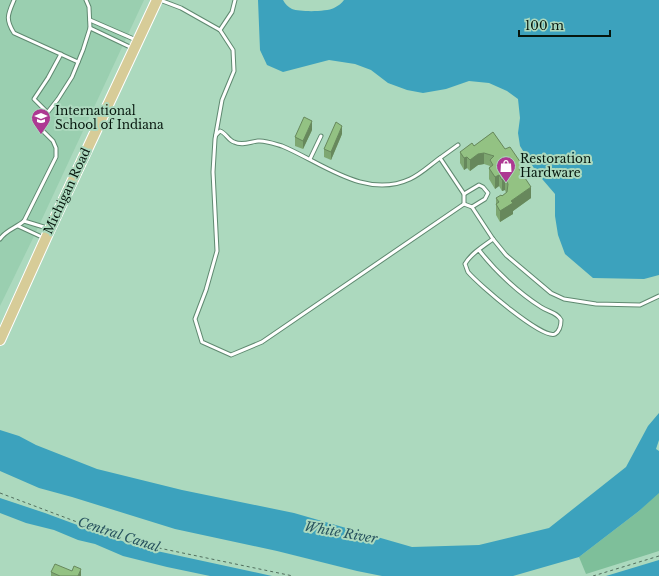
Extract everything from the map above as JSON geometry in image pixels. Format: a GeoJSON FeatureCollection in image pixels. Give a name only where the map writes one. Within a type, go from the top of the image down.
{"type":"FeatureCollection","features":[{"type":"Feature","properties":{"kind":"main road","name":"Michigan Road"},"geometry":{"type":"LineString","coordinates":[[0,340],[45,239],[157,0]]}},
{"type":"Feature","properties":{"kind":"lane"},"geometry":{"type":"LineString","coordinates":[[14,0],[8,18],[14,33],[78,62]]}},
{"type":"Feature","properties":{"kind":"lane"},"geometry":{"type":"LineString","coordinates":[[0,239],[12,228],[18,226],[24,221],[56,157],[56,148],[53,141],[43,131],[41,121],[58,99],[72,77],[78,62],[90,28],[89,8],[86,0]]}},
{"type":"Feature","properties":{"kind":"lane"},"geometry":{"type":"LineString","coordinates":[[160,0],[181,8],[220,30],[233,50],[234,71],[222,100],[216,135],[213,172],[217,251],[206,290],[195,319],[202,342],[231,355],[262,342],[464,204]]}},
{"type":"Feature","properties":{"kind":"lane"},"geometry":{"type":"LineString","coordinates":[[220,30],[232,12],[235,0]]}},
{"type":"Feature","properties":{"kind":"lane"},"geometry":{"type":"LineString","coordinates":[[90,20],[136,45]]}},
{"type":"Feature","properties":{"kind":"lane"},"geometry":{"type":"LineString","coordinates":[[90,28],[136,45]]}},
{"type":"Feature","properties":{"kind":"lane"},"geometry":{"type":"LineString","coordinates":[[47,112],[34,99],[48,78],[61,54]]}},
{"type":"Feature","properties":{"kind":"lane"},"geometry":{"type":"LineString","coordinates":[[218,120],[222,132],[234,142],[242,144],[259,141],[270,142],[310,159],[352,180],[376,185],[400,183],[411,178],[458,145]]}},
{"type":"Feature","properties":{"kind":"lane"},"geometry":{"type":"LineString","coordinates":[[216,135],[220,131],[222,132]]}},
{"type":"Feature","properties":{"kind":"lane"},"geometry":{"type":"LineString","coordinates":[[310,159],[321,136]]}},
{"type":"Feature","properties":{"kind":"lane"},"geometry":{"type":"LineString","coordinates":[[440,158],[464,194],[464,204]]}},
{"type":"Feature","properties":{"kind":"lane"},"geometry":{"type":"LineString","coordinates":[[464,194],[479,185],[488,193],[485,199],[472,207]]}},
{"type":"Feature","properties":{"kind":"lane"},"geometry":{"type":"LineString","coordinates":[[464,204],[472,207],[506,255],[551,293],[564,299],[596,304],[640,305],[659,296]]}},
{"type":"Feature","properties":{"kind":"lane"},"geometry":{"type":"LineString","coordinates":[[24,221],[50,229]]}},
{"type":"Feature","properties":{"kind":"lane"},"geometry":{"type":"LineString","coordinates":[[18,226],[45,239]]}},
{"type":"Feature","properties":{"kind":"lane"},"geometry":{"type":"LineString","coordinates":[[479,250],[489,264],[522,292],[541,307],[559,315],[562,320],[560,329],[556,334],[550,335],[533,327],[498,300],[468,272],[465,264],[468,259],[479,250],[494,239]]}},
{"type":"Feature","properties":{"kind":"path"},"geometry":{"type":"LineString","coordinates":[[0,493],[117,537],[154,547],[293,576]]}},
{"type":"Feature","properties":{"kind":"path"},"geometry":{"type":"LineString","coordinates":[[594,576],[659,556]]}},
{"type":"Feature","properties":{"kind":"shaded area","name":"International School of Indiana"},"geometry":{"type":"Polygon","coordinates":[[[0,0],[144,0],[0,306],[0,0]]]}},
{"type":"Feature","properties":{"kind":"shaded area"},"geometry":{"type":"Polygon","coordinates":[[[659,492],[659,551],[586,574],[579,557],[639,511],[659,492]]]}},
{"type":"Feature","properties":{"kind":"water"},"geometry":{"type":"Polygon","coordinates":[[[258,0],[283,0],[292,9],[313,11],[334,8],[344,0],[659,0],[659,275],[644,279],[593,278],[565,254],[558,235],[555,216],[555,194],[537,173],[520,146],[518,133],[520,118],[518,99],[507,91],[489,83],[469,81],[446,89],[423,93],[407,90],[388,83],[371,70],[355,64],[329,60],[283,72],[267,65],[260,50],[258,0]]]}},
{"type":"Feature","properties":{"kind":"water","name":"White River"},"geometry":{"type":"Polygon","coordinates":[[[659,413],[659,440],[656,449],[659,451],[659,493],[639,511],[579,557],[513,576],[382,576],[357,571],[277,551],[175,529],[39,488],[0,471],[0,430],[19,436],[36,445],[97,469],[182,490],[294,513],[412,547],[479,545],[549,528],[626,467],[648,426],[659,413]]]}},
{"type":"Feature","properties":{"kind":"water"},"geometry":{"type":"Polygon","coordinates":[[[0,498],[143,548],[272,576],[210,576],[123,556],[95,544],[78,540],[54,530],[26,523],[0,513],[0,498]]]}},
{"type":"Feature","properties":{"kind":"water"},"geometry":{"type":"Polygon","coordinates":[[[659,560],[659,576],[606,576],[659,560]]]}},
{"type":"Feature","properties":{"kind":"building"},"geometry":{"type":"Polygon","coordinates":[[[304,117],[312,121],[303,141],[295,137],[304,117]]]}},
{"type":"Feature","properties":{"kind":"building"},"geometry":{"type":"Polygon","coordinates":[[[336,122],[342,126],[331,152],[324,149],[336,122]]]}},
{"type":"Feature","properties":{"kind":"building"},"geometry":{"type":"Polygon","coordinates":[[[493,132],[505,149],[510,147],[523,166],[519,169],[531,187],[511,201],[513,203],[500,211],[496,204],[499,202],[496,198],[507,192],[508,184],[505,178],[502,180],[499,175],[495,177],[489,168],[493,165],[490,160],[494,156],[484,153],[478,154],[470,160],[467,157],[464,158],[460,152],[472,143],[474,146],[493,132]]]}},
{"type":"Feature","properties":{"kind":"building"},"geometry":{"type":"Polygon","coordinates":[[[55,564],[72,571],[74,566],[81,569],[78,576],[60,576],[51,572],[55,564]]]}},
{"type":"Feature","properties":{"kind":"place","name":"International School of Indiana"},"geometry":{"type":"Point","coordinates":[41,135]}},
{"type":"Feature","properties":{"kind":"place","name":"Restoration Hardware"},"geometry":{"type":"Point","coordinates":[506,183]}},
{"type":"Feature","properties":{"kind":"water label","name":"Central Canal"},"geometry":{"type":"Point","coordinates":[119,534]}}]}
